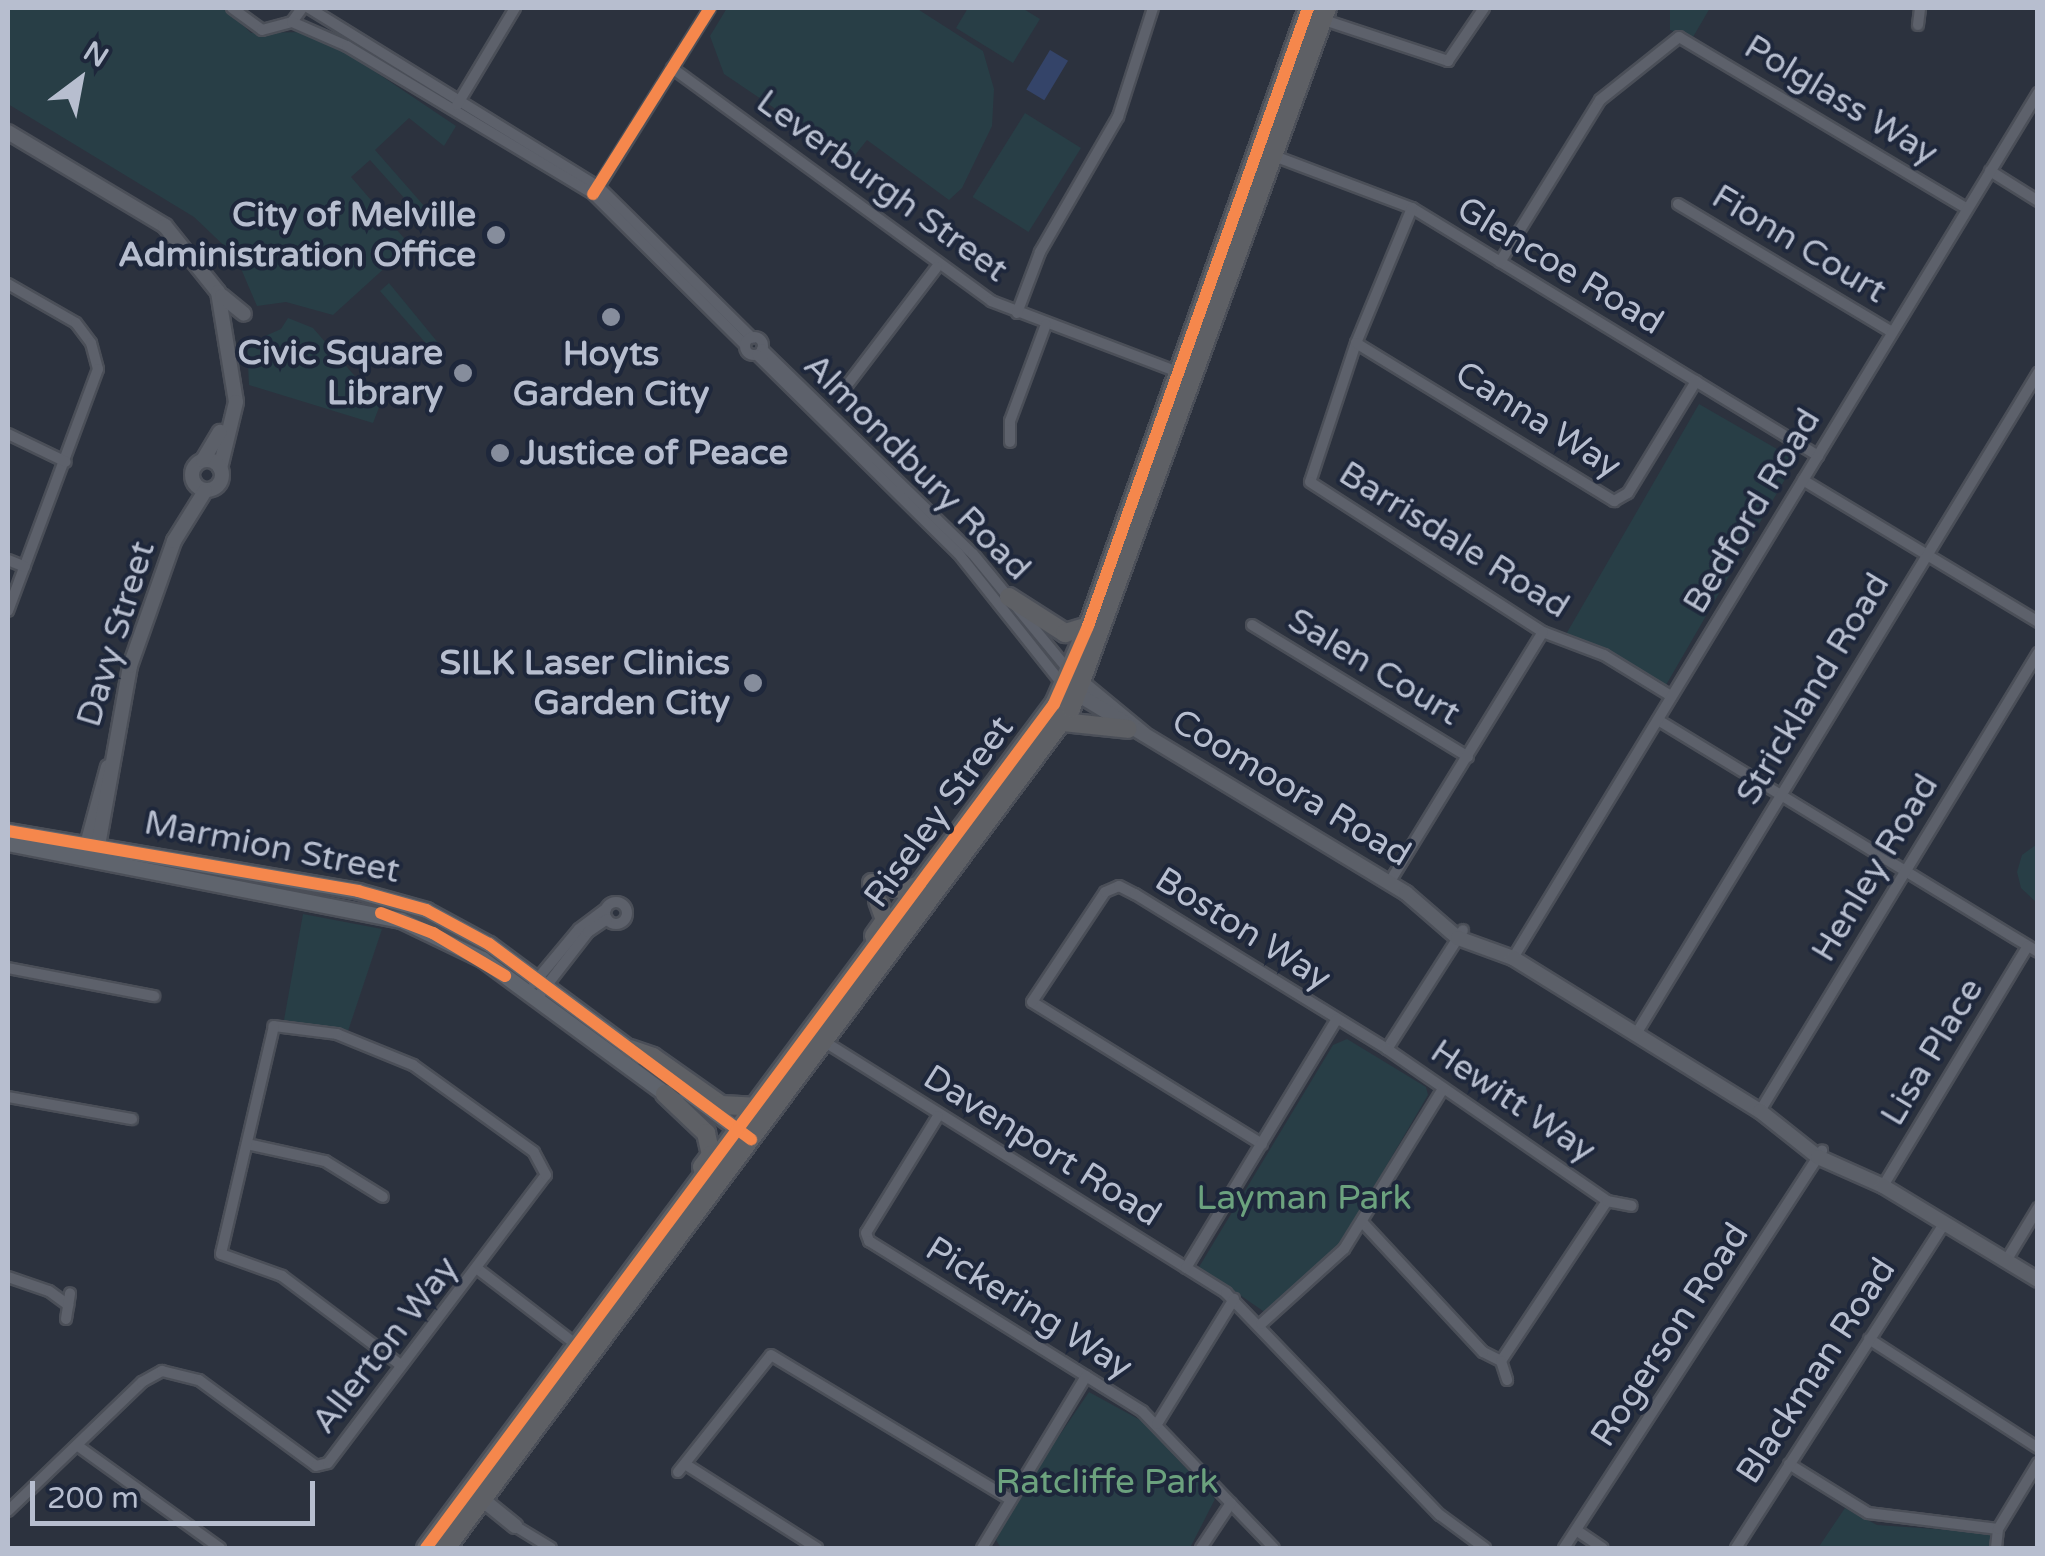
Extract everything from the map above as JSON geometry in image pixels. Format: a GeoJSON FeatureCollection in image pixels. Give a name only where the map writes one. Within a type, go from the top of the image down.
{"type":"FeatureCollection","features":[{"type":"Feature","properties":{"kind":"highway","name":"Riseley Street"},"geometry":{"type":"LineString","coordinates":[[436,1544],[482,1474],[584,1350],[740,1141],[756,1108],[1073,684],[1316,11]]}},
{"type":"Feature","properties":{"kind":"highway","name":"Riseley Street"},"geometry":{"type":"LineString","coordinates":[[436,1544],[481,1503],[670,1223],[826,1042],[1063,722],[1088,626],[1180,372],[1267,153]]}},
{"type":"Feature","properties":{"kind":"highway"},"geometry":{"type":"LineString","coordinates":[[1009,597],[1065,633],[1088,626]]}},
{"type":"Feature","properties":{"kind":"highway"},"geometry":{"type":"LineString","coordinates":[[1063,722],[1136,732]]}},
{"type":"Feature","properties":{"kind":"highway"},"geometry":{"type":"LineString","coordinates":[[867,959],[885,920],[875,892],[904,890],[925,883]]}},
{"type":"Feature","properties":{"kind":"highway"},"geometry":{"type":"LineString","coordinates":[[630,1048],[653,1056],[721,1105],[756,1108]]}},
{"type":"Feature","properties":{"kind":"highway"},"geometry":{"type":"LineString","coordinates":[[665,1094],[706,1133],[711,1155],[674,1204],[670,1223]]}},
{"type":"Feature","properties":{"kind":"main road","name":"Marmion Street"},"geometry":{"type":"LineString","coordinates":[[8,830],[418,908],[479,937],[665,1094],[740,1141]]}},
{"type":"Feature","properties":{"kind":"main road","name":"Marmion Street"},"geometry":{"type":"LineString","coordinates":[[8,843],[92,849]]}},
{"type":"Feature","properties":{"kind":"main road","name":"Marmion Street"},"geometry":{"type":"LineString","coordinates":[[537,989],[630,1048],[740,1141]]}},
{"type":"Feature","properties":{"kind":"street"},"geometry":{"type":"LineString","coordinates":[[232,8],[262,30],[292,22],[305,8],[456,107],[596,190],[760,352]]}},
{"type":"Feature","properties":{"kind":"street"},"geometry":{"type":"LineString","coordinates":[[456,107],[516,8]]}},
{"type":"Feature","properties":{"kind":"street"},"geometry":{"type":"LineString","coordinates":[[596,190],[710,8]]}},
{"type":"Feature","properties":{"kind":"street"},"geometry":{"type":"LineString","coordinates":[[1018,312],[1040,252],[1118,116],[1153,8]]}},
{"type":"Feature","properties":{"kind":"street"},"geometry":{"type":"LineString","coordinates":[[1316,11],[1448,61],[1484,8]]}},
{"type":"Feature","properties":{"kind":"street"},"geometry":{"type":"LineString","coordinates":[[1918,25],[1920,8]]}},
{"type":"Feature","properties":{"kind":"street"},"geometry":{"type":"LineString","coordinates":[[292,22],[456,107]]}},
{"type":"Feature","properties":{"kind":"street","name":"Polglass Way"},"geometry":{"type":"LineString","coordinates":[[1500,262],[1594,108],[1679,37],[1967,209]]}},
{"type":"Feature","properties":{"kind":"street","name":"Leverburgh Street"},"geometry":{"type":"LineString","coordinates":[[672,68],[937,266],[1018,312],[1180,372]]}},
{"type":"Feature","properties":{"kind":"street","name":"Bedford Road"},"geometry":{"type":"LineString","coordinates":[[1512,958],[2038,93]]}},
{"type":"Feature","properties":{"kind":"street"},"geometry":{"type":"LineString","coordinates":[[8,123],[38,148]]}},
{"type":"Feature","properties":{"kind":"street"},"geometry":{"type":"LineString","coordinates":[[8,132],[165,226],[218,292],[244,314]]}},
{"type":"Feature","properties":{"kind":"street","name":"Glencoe Road"},"geometry":{"type":"LineString","coordinates":[[1267,153],[1412,208],[1818,456]]}},
{"type":"Feature","properties":{"kind":"street"},"geometry":{"type":"LineString","coordinates":[[1990,172],[2038,201]]}},
{"type":"Feature","properties":{"kind":"street","name":"Fionn Court"},"geometry":{"type":"LineString","coordinates":[[1678,204],[1892,332]]}},
{"type":"Feature","properties":{"kind":"street","name":"Barrisdale Road"},"geometry":{"type":"LineString","coordinates":[[1412,208],[1356,342],[1310,482],[1543,632],[1604,656],[1671,696]]}},
{"type":"Feature","properties":{"kind":"street"},"geometry":{"type":"LineString","coordinates":[[845,388],[937,266]]}},
{"type":"Feature","properties":{"kind":"street"},"geometry":{"type":"LineString","coordinates":[[200,488],[192,471],[223,425],[227,401],[207,279]]}},
{"type":"Feature","properties":{"kind":"street"},"geometry":{"type":"LineString","coordinates":[[8,284],[66,316],[94,351],[95,390],[8,611]]}},
{"type":"Feature","properties":{"kind":"street"},"geometry":{"type":"LineString","coordinates":[[203,460],[220,468],[236,402],[218,292]]}},
{"type":"Feature","properties":{"kind":"street"},"geometry":{"type":"LineString","coordinates":[[1010,442],[1010,420],[1046,324]]}},
{"type":"Feature","properties":{"kind":"street","name":"Canna Way"},"geometry":{"type":"LineString","coordinates":[[1356,342],[1614,502],[1628,493],[1696,381]]}},
{"type":"Feature","properties":{"kind":"street","name":"Almondbury Road"},"geometry":{"type":"LineString","coordinates":[[760,352],[958,553],[1073,684]]}},
{"type":"Feature","properties":{"kind":"street","name":"Almondbury Road"},"geometry":{"type":"LineString","coordinates":[[760,352],[870,449],[1009,597],[1073,684]]}},
{"type":"Feature","properties":{"kind":"street","name":"Strickland Road"},"geometry":{"type":"LineString","coordinates":[[1636,1034],[2038,373]]}},
{"type":"Feature","properties":{"kind":"street"},"geometry":{"type":"LineString","coordinates":[[8,434],[66,462]]}},
{"type":"Feature","properties":{"kind":"street","name":"Davy Street"},"geometry":{"type":"LineString","coordinates":[[92,849],[140,632],[200,488],[221,482],[220,468]]}},
{"type":"Feature","properties":{"kind":"street"},"geometry":{"type":"LineString","coordinates":[[1803,480],[2038,622]]}},
{"type":"Feature","properties":{"kind":"street"},"geometry":{"type":"LineString","coordinates":[[8,560],[25,567]]}},
{"type":"Feature","properties":{"kind":"street","name":"Salen Court"},"geometry":{"type":"LineString","coordinates":[[1252,625],[1468,756]]}},
{"type":"Feature","properties":{"kind":"street"},"geometry":{"type":"LineString","coordinates":[[1390,883],[1543,632]]}},
{"type":"Feature","properties":{"kind":"street","name":"Henley Road"},"geometry":{"type":"LineString","coordinates":[[1760,1111],[2038,654]]}},
{"type":"Feature","properties":{"kind":"street","name":"Coomoora Road"},"geometry":{"type":"LineString","coordinates":[[1073,684],[1136,732],[1390,883],[1460,934],[1512,958],[1760,1111],[1798,1128],[1820,1154],[1860,1165],[1883,1186],[2038,1280]]}},
{"type":"Feature","properties":{"kind":"street"},"geometry":{"type":"LineString","coordinates":[[1658,720],[2033,949]]}},
{"type":"Feature","properties":{"kind":"street","name":"Boston Way"},"geometry":{"type":"LineString","coordinates":[[1262,1144],[1032,1002],[1034,993],[1106,892],[1118,886],[1387,1048]]}},
{"type":"Feature","properties":{"kind":"street"},"geometry":{"type":"LineString","coordinates":[[537,989],[579,929],[607,914]]}},
{"type":"Feature","properties":{"kind":"street"},"geometry":{"type":"LineString","coordinates":[[1387,1048],[1460,934]]}},
{"type":"Feature","properties":{"kind":"street","name":"Lisa Place"},"geometry":{"type":"LineString","coordinates":[[1883,1186],[2033,949]]}},
{"type":"Feature","properties":{"kind":"street"},"geometry":{"type":"LineString","coordinates":[[8,968],[154,996]]}},
{"type":"Feature","properties":{"kind":"street"},"geometry":{"type":"LineString","coordinates":[[1186,1268],[1337,1019]]}},
{"type":"Feature","properties":{"kind":"street","name":"Allerton Way"},"geometry":{"type":"LineString","coordinates":[[8,1511],[142,1382],[162,1372],[185,1373],[316,1466],[328,1463],[398,1363],[480,1270],[546,1175],[534,1152],[413,1065],[337,1034],[284,1026],[268,1034],[246,1144]]}},
{"type":"Feature","properties":{"kind":"street","name":"Davenport Road"},"geometry":{"type":"LineString","coordinates":[[826,1042],[1234,1299],[1440,1515],[1486,1548]]}},
{"type":"Feature","properties":{"kind":"street","name":"Hewitt Way"},"geometry":{"type":"LineString","coordinates":[[1387,1048],[1606,1200],[1632,1206]]}},
{"type":"Feature","properties":{"kind":"street"},"geometry":{"type":"LineString","coordinates":[[1261,1324],[1344,1249],[1443,1089]]}},
{"type":"Feature","properties":{"kind":"street"},"geometry":{"type":"LineString","coordinates":[[8,1097],[132,1119]]}},
{"type":"Feature","properties":{"kind":"street","name":"Pickering Way"},"geometry":{"type":"LineString","coordinates":[[938,1116],[866,1233],[864,1243],[1086,1376],[1158,1424],[1274,1548]]}},
{"type":"Feature","properties":{"kind":"street"},"geometry":{"type":"LineString","coordinates":[[383,1198],[325,1161],[246,1144],[222,1254],[282,1276],[398,1363]]}},
{"type":"Feature","properties":{"kind":"street","name":"Rogerson Road"},"geometry":{"type":"LineString","coordinates":[[1564,1548],[1820,1154]]}},
{"type":"Feature","properties":{"kind":"street","name":"Hewitt Way"},"geometry":{"type":"LineString","coordinates":[[1500,1362],[1526,1332],[1606,1200]]}},
{"type":"Feature","properties":{"kind":"street"},"geometry":{"type":"LineString","coordinates":[[2006,1261],[2038,1208]]}},
{"type":"Feature","properties":{"kind":"street"},"geometry":{"type":"LineString","coordinates":[[1362,1222],[1483,1352],[1500,1362],[1506,1380]]}},
{"type":"Feature","properties":{"kind":"street","name":"Blackman Road"},"geometry":{"type":"LineString","coordinates":[[1736,1548],[1944,1224]]}},
{"type":"Feature","properties":{"kind":"street"},"geometry":{"type":"LineString","coordinates":[[480,1270],[584,1350]]}},
{"type":"Feature","properties":{"kind":"street"},"geometry":{"type":"LineString","coordinates":[[8,1277],[69,1299],[66,1319]]}},
{"type":"Feature","properties":{"kind":"street"},"geometry":{"type":"LineString","coordinates":[[1158,1424],[1234,1299]]}},
{"type":"Feature","properties":{"kind":"street"},"geometry":{"type":"LineString","coordinates":[[1869,1339],[2038,1448]]}},
{"type":"Feature","properties":{"kind":"street"},"geometry":{"type":"LineString","coordinates":[[816,1548],[683,1469],[770,1349],[1011,1500]]}},
{"type":"Feature","properties":{"kind":"street"},"geometry":{"type":"LineString","coordinates":[[982,1548],[1086,1376]]}},
{"type":"Feature","properties":{"kind":"street"},"geometry":{"type":"LineString","coordinates":[[78,1446],[220,1548]]}},
{"type":"Feature","properties":{"kind":"street"},"geometry":{"type":"LineString","coordinates":[[1996,1548],[1998,1529],[2038,1463]]}},
{"type":"Feature","properties":{"kind":"street"},"geometry":{"type":"LineString","coordinates":[[1789,1464],[1868,1513],[1998,1529]]}},
{"type":"Feature","properties":{"kind":"street"},"geometry":{"type":"LineString","coordinates":[[482,1474],[483,1512],[551,1548]]}},
{"type":"Feature","properties":{"kind":"street"},"geometry":{"type":"LineString","coordinates":[[1201,1548],[1231,1503]]}},
{"type":"Feature","properties":{"kind":"street"},"geometry":{"type":"LineString","coordinates":[[1576,1530],[1603,1548]]}},
{"type":"Feature","properties":{"kind":"green space"},"geometry":{"type":"Polygon","coordinates":[[[8,8],[225,8],[251,33],[304,32],[328,40],[456,126],[444,146],[409,118],[375,150],[432,215],[424,220],[370,160],[351,177],[410,245],[333,315],[286,302],[257,306],[236,257],[194,217],[8,104],[8,8]]]}},
{"type":"Feature","properties":{"kind":"green space"},"geometry":{"type":"Polygon","coordinates":[[[727,8],[916,8],[983,51],[994,89],[992,126],[962,188],[949,200],[867,140],[851,160],[724,74],[710,36],[727,8]]]}},
{"type":"Feature","properties":{"kind":"green space"},"geometry":{"type":"Polygon","coordinates":[[[968,8],[1022,8],[1040,19],[1013,63],[956,28],[968,8]]]}},
{"type":"Feature","properties":{"kind":"green space"},"geometry":{"type":"Polygon","coordinates":[[[1670,8],[1710,8],[1693,37],[1670,30],[1670,8]]]}},
{"type":"Feature","properties":{"kind":"green space"},"geometry":{"type":"Polygon","coordinates":[[[1025,113],[1081,148],[1029,232],[973,197],[1025,113]]]}},
{"type":"Feature","properties":{"kind":"green space"},"geometry":{"type":"Polygon","coordinates":[[[389,283],[444,350],[437,356],[380,291],[389,283]]]}},
{"type":"Feature","properties":{"kind":"green space"},"geometry":{"type":"Polygon","coordinates":[[[288,318],[313,328],[380,405],[373,423],[249,385],[247,344],[281,329],[288,318]]]}},
{"type":"Feature","properties":{"kind":"green space"},"geometry":{"type":"Polygon","coordinates":[[[1699,404],[1796,460],[1662,692],[1565,636],[1699,404]]]}},
{"type":"Feature","properties":{"kind":"green space"},"geometry":{"type":"Polygon","coordinates":[[[2037,844],[2037,903],[2021,888],[2017,872],[2022,855],[2037,844]]]}},
{"type":"Feature","properties":{"kind":"green space"},"geometry":{"type":"Polygon","coordinates":[[[303,914],[382,929],[348,1031],[284,1020],[303,914]]]}},
{"type":"Feature","properties":{"kind":"green space","name":"Layman Park"},"geometry":{"type":"Polygon","coordinates":[[[1347,1039],[1426,1087],[1428,1095],[1341,1243],[1266,1313],[1199,1267],[1333,1045],[1347,1039]]]}},
{"type":"Feature","properties":{"kind":"green space","name":"Ratcliffe Park"},"geometry":{"type":"Polygon","coordinates":[[[1089,1392],[1142,1421],[1215,1499],[1190,1548],[1001,1548],[996,1540],[1027,1483],[1089,1392]]]}},
{"type":"Feature","properties":{"kind":"green space"},"geometry":{"type":"Polygon","coordinates":[[[1845,1508],[1877,1525],[1994,1533],[1992,1548],[1818,1548],[1845,1508]]]}},
{"type":"Feature","properties":{"kind":"water"},"geometry":{"type":"Polygon","coordinates":[[[1050,50],[1068,61],[1044,100],[1026,89],[1050,50]]]}},
{"type":"Feature","properties":{"kind":"cycle path"},"geometry":{"type":"LineString","coordinates":[[593,194],[710,8]]}},
{"type":"Feature","properties":{"kind":"cycle path"},"geometry":{"type":"LineString","coordinates":[[426,1548],[1054,704],[1088,626],[1308,8]]}},
{"type":"Feature","properties":{"kind":"cycle path"},"geometry":{"type":"LineString","coordinates":[[8,831],[358,891],[426,910],[489,944],[751,1139]]}},
{"type":"Feature","properties":{"kind":"cycle path"},"geometry":{"type":"LineString","coordinates":[[381,913],[433,933],[505,976]]}},
{"type":"Feature","properties":{"kind":"place","name":"City of Melville Administration Office"},"geometry":{"type":"Point","coordinates":[496,235]}},
{"type":"Feature","properties":{"kind":"place","name":"Hoyts Garden City"},"geometry":{"type":"Point","coordinates":[611,317]}},
{"type":"Feature","properties":{"kind":"place","name":"Civic Square Library"},"geometry":{"type":"Point","coordinates":[463,373]}},
{"type":"Feature","properties":{"kind":"place","name":"Justice of Peace"},"geometry":{"type":"Point","coordinates":[500,453]}},
{"type":"Feature","properties":{"kind":"place","name":"SILK Laser Clinics Garden City"},"geometry":{"type":"Point","coordinates":[753,683]}}]}
